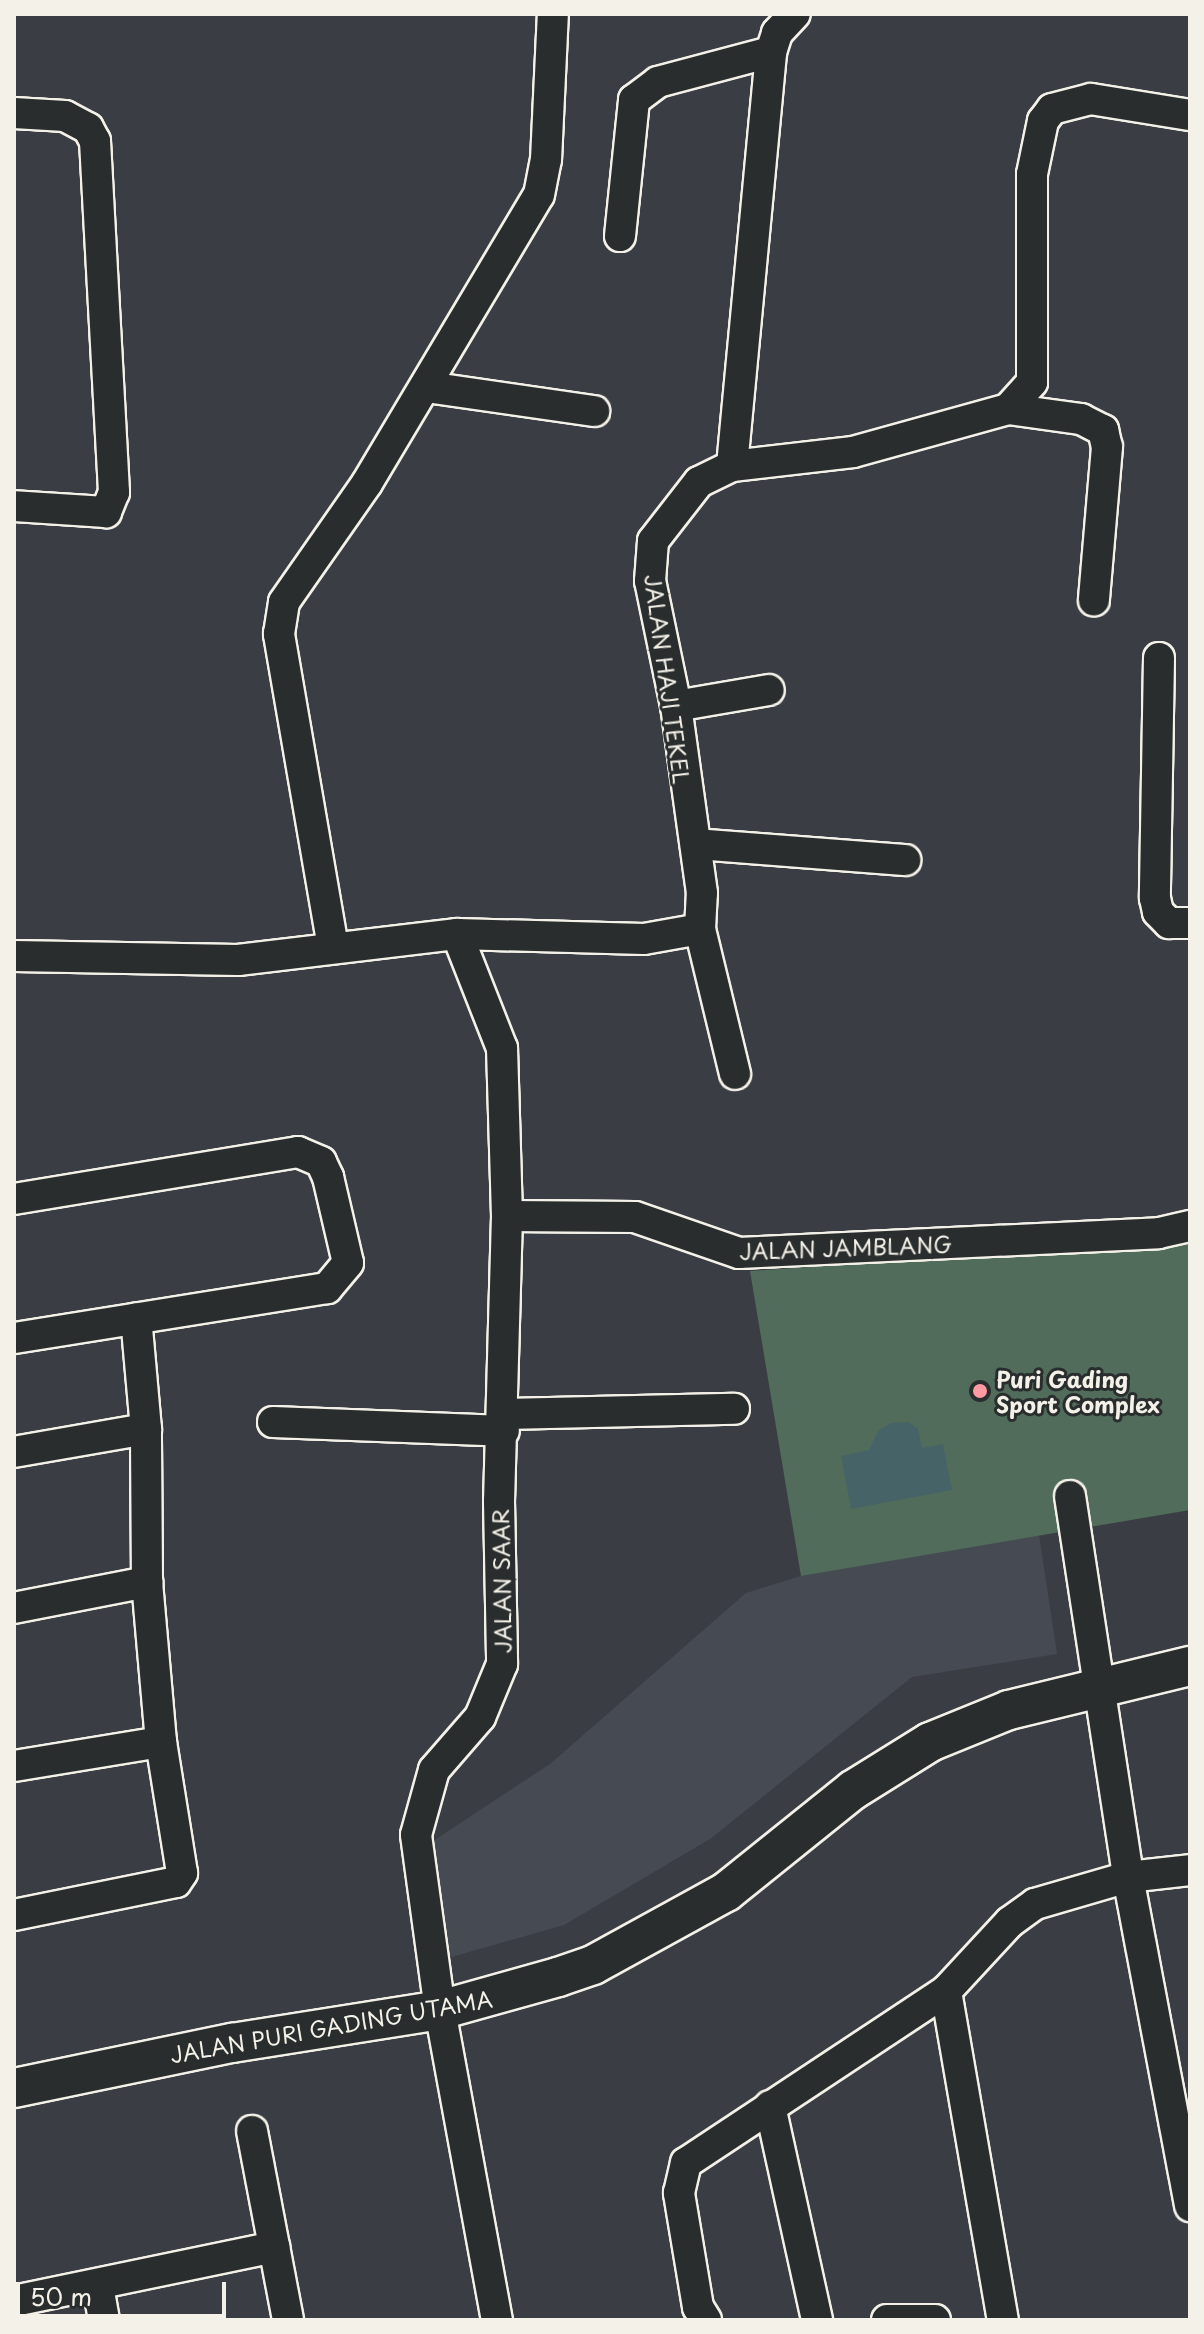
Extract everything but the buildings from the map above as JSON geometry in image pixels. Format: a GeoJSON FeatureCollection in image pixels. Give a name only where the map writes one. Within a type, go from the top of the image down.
{"type":"FeatureCollection","features":[{"type":"Feature","properties":{"kind":"street"},"geometry":{"type":"LineString","coordinates":[[333,947],[281,623],[284,602],[427,387],[539,195],[546,160],[553,14]]}},
{"type":"Feature","properties":{"kind":"street"},"geometry":{"type":"LineString","coordinates":[[732,466],[771,52],[777,33],[795,14]]}},
{"type":"Feature","properties":{"kind":"street"},"geometry":{"type":"LineString","coordinates":[[620,236],[634,100],[658,82],[771,52]]}},
{"type":"Feature","properties":{"kind":"street"},"geometry":{"type":"LineString","coordinates":[[1008,409],[1032,382],[1032,174],[1043,121],[1052,109],[1091,99],[1190,115]]}},
{"type":"Feature","properties":{"kind":"street"},"geometry":{"type":"LineString","coordinates":[[14,113],[65,116],[88,128],[95,141],[114,492],[106,512],[14,506]]}},
{"type":"Feature","properties":{"kind":"street"},"geometry":{"type":"LineString","coordinates":[[427,387],[594,411]]}},
{"type":"Feature","properties":{"kind":"street"},"geometry":{"type":"LineString","coordinates":[[1008,409],[1081,419],[1103,430],[1107,447],[1094,600]]}},
{"type":"Feature","properties":{"kind":"street","name":"JALAN HAJI TEKEL"},"geometry":{"type":"LineString","coordinates":[[735,1074],[700,929],[696,844],[676,706],[650,581],[653,541],[699,482],[732,466],[853,452],[1008,409]]}},
{"type":"Feature","properties":{"kind":"street"},"geometry":{"type":"LineString","coordinates":[[1159,658],[1155,898],[1158,912],[1169,923],[1190,923]]}},
{"type":"Feature","properties":{"kind":"street"},"geometry":{"type":"LineString","coordinates":[[676,706],[769,690]]}},
{"type":"Feature","properties":{"kind":"street"},"geometry":{"type":"LineString","coordinates":[[696,844],[905,860]]}},
{"type":"Feature","properties":{"kind":"street"},"geometry":{"type":"LineString","coordinates":[[14,956],[214,961],[457,934],[644,939],[700,929]]}},
{"type":"Feature","properties":{"kind":"street","name":"JALAN SAAR"},"geometry":{"type":"LineString","coordinates":[[457,934],[502,1048],[507,1216],[502,1664],[480,1717],[434,1770],[416,1835],[440,2010],[497,2320]]}},
{"type":"Feature","properties":{"kind":"street"},"geometry":{"type":"LineString","coordinates":[[14,1199],[272,1153],[298,1152],[321,1162],[347,1244],[348,1263],[340,1278],[327,1288],[14,1338]]}},
{"type":"Feature","properties":{"kind":"street","name":"JALAN JAMBLANG"},"geometry":{"type":"LineString","coordinates":[[507,1216],[635,1217],[739,1253],[1143,1234],[1190,1226]]}},
{"type":"Feature","properties":{"kind":"street"},"geometry":{"type":"LineString","coordinates":[[14,1915],[176,1882],[182,1873],[161,1742],[147,1582],[146,1429],[136,1318]]}},
{"type":"Feature","properties":{"kind":"street"},"geometry":{"type":"LineString","coordinates":[[273,1422],[504,1422],[734,1409]]}},
{"type":"Feature","properties":{"kind":"street"},"geometry":{"type":"LineString","coordinates":[[14,1452],[146,1429]]}},
{"type":"Feature","properties":{"kind":"street"},"geometry":{"type":"LineString","coordinates":[[1070,1496],[1128,1877],[1190,2206]]}},
{"type":"Feature","properties":{"kind":"street"},"geometry":{"type":"LineString","coordinates":[[14,1608],[147,1582]]}},
{"type":"Feature","properties":{"kind":"street","name":"JALAN PURI GADING UTAMA"},"geometry":{"type":"LineString","coordinates":[[14,2088],[232,2043],[440,2010],[593,1965],[726,1892],[853,1790],[930,1742],[1009,1710],[1098,1685],[1190,1666]]}},
{"type":"Feature","properties":{"kind":"street"},"geometry":{"type":"LineString","coordinates":[[14,1766],[161,1742]]}},
{"type":"Feature","properties":{"kind":"street"},"geometry":{"type":"LineString","coordinates":[[706,2320],[698,2307],[680,2177],[686,2163],[770,2106],[844,2063],[946,1991],[1010,1922],[1035,1904],[1128,1877],[1190,1870]]}},
{"type":"Feature","properties":{"kind":"street"},"geometry":{"type":"LineString","coordinates":[[946,1991],[1003,2320]]}},
{"type":"Feature","properties":{"kind":"street"},"geometry":{"type":"LineString","coordinates":[[770,2106],[817,2320]]}},
{"type":"Feature","properties":{"kind":"street"},"geometry":{"type":"LineString","coordinates":[[252,2131],[288,2320]]}},
{"type":"Feature","properties":{"kind":"street"},"geometry":{"type":"LineString","coordinates":[[14,2301],[274,2247]]}},
{"type":"Feature","properties":{"kind":"street"},"geometry":{"type":"LineString","coordinates":[[98,2286],[104,2320]]}},
{"type":"Feature","properties":{"kind":"street"},"geometry":{"type":"LineString","coordinates":[[887,2320],[935,2320]]}},
{"type":"Feature","properties":{"kind":"shaded area"},"geometry":{"type":"Polygon","coordinates":[[[1039,1535],[1057,1654],[912,1677],[710,1839],[564,1925],[441,1960],[424,1847],[550,1764],[746,1593],[801,1576],[1039,1535]]]}},
{"type":"Feature","properties":{"kind":"green space","name":"Puri Gading Sport Complex"},"geometry":{"type":"Polygon","coordinates":[[[1190,1240],[1190,1510],[801,1576],[750,1271],[1190,1240]]]}},
{"type":"Feature","properties":{"kind":"water"},"geometry":{"type":"Polygon","coordinates":[[[908,1422],[918,1429],[922,1448],[943,1444],[952,1490],[851,1509],[841,1456],[869,1450],[878,1431],[891,1423],[908,1422]]]}},
{"type":"Feature","properties":{"kind":"place","name":"Puri Gading Sport Complex"},"geometry":{"type":"Point","coordinates":[980,1391]}}]}
